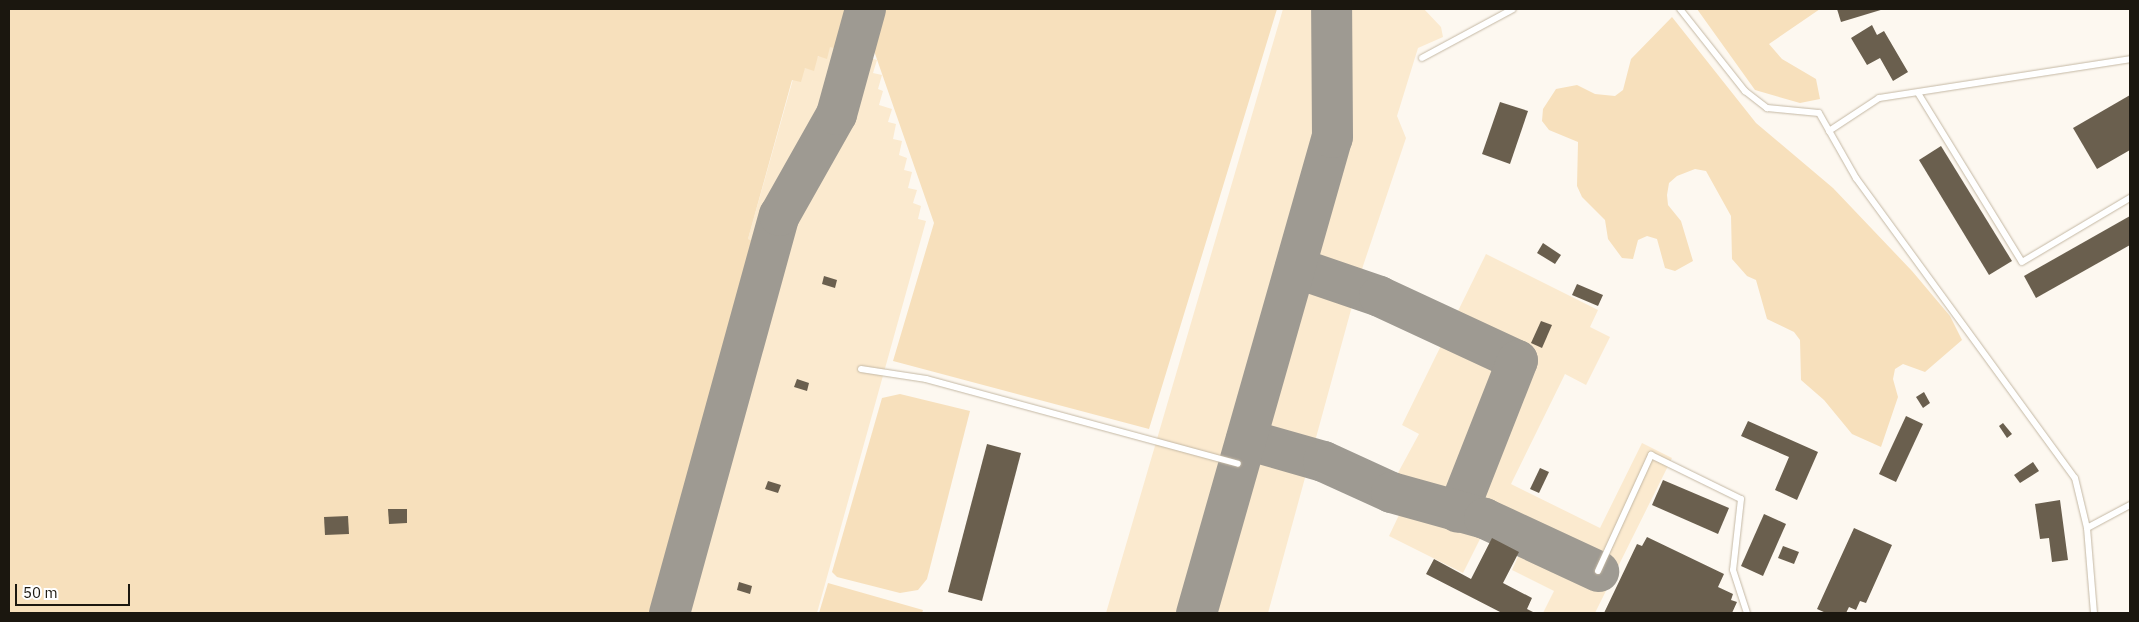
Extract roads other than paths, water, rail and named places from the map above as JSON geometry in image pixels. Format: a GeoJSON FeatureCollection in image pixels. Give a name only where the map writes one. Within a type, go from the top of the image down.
{"type":"FeatureCollection","features":[{"type":"Feature","properties":{"kind":"lane"},"geometry":{"type":"LineString","coordinates":[[1422,58],[1513,9]]}},
{"type":"Feature","properties":{"kind":"lane"},"geometry":{"type":"LineString","coordinates":[[1680,9],[1745,92],[1767,108],[1819,113],[1856,178],[2075,478],[2087,528],[2094,613]]}},
{"type":"Feature","properties":{"kind":"lane"},"geometry":{"type":"LineString","coordinates":[[1829,131],[1880,98],[2130,59]]}},
{"type":"Feature","properties":{"kind":"lane"},"geometry":{"type":"LineString","coordinates":[[1918,92],[2022,262],[2130,198]]}},
{"type":"Feature","properties":{"kind":"lane"},"geometry":{"type":"LineString","coordinates":[[862,369],[926,379],[1238,464]]}},
{"type":"Feature","properties":{"kind":"lane"},"geometry":{"type":"LineString","coordinates":[[1598,571],[1651,455],[1741,498],[1733,570],[1747,613]]}},
{"type":"Feature","properties":{"kind":"lane"},"geometry":{"type":"LineString","coordinates":[[2087,528],[2130,504]]}}]}
